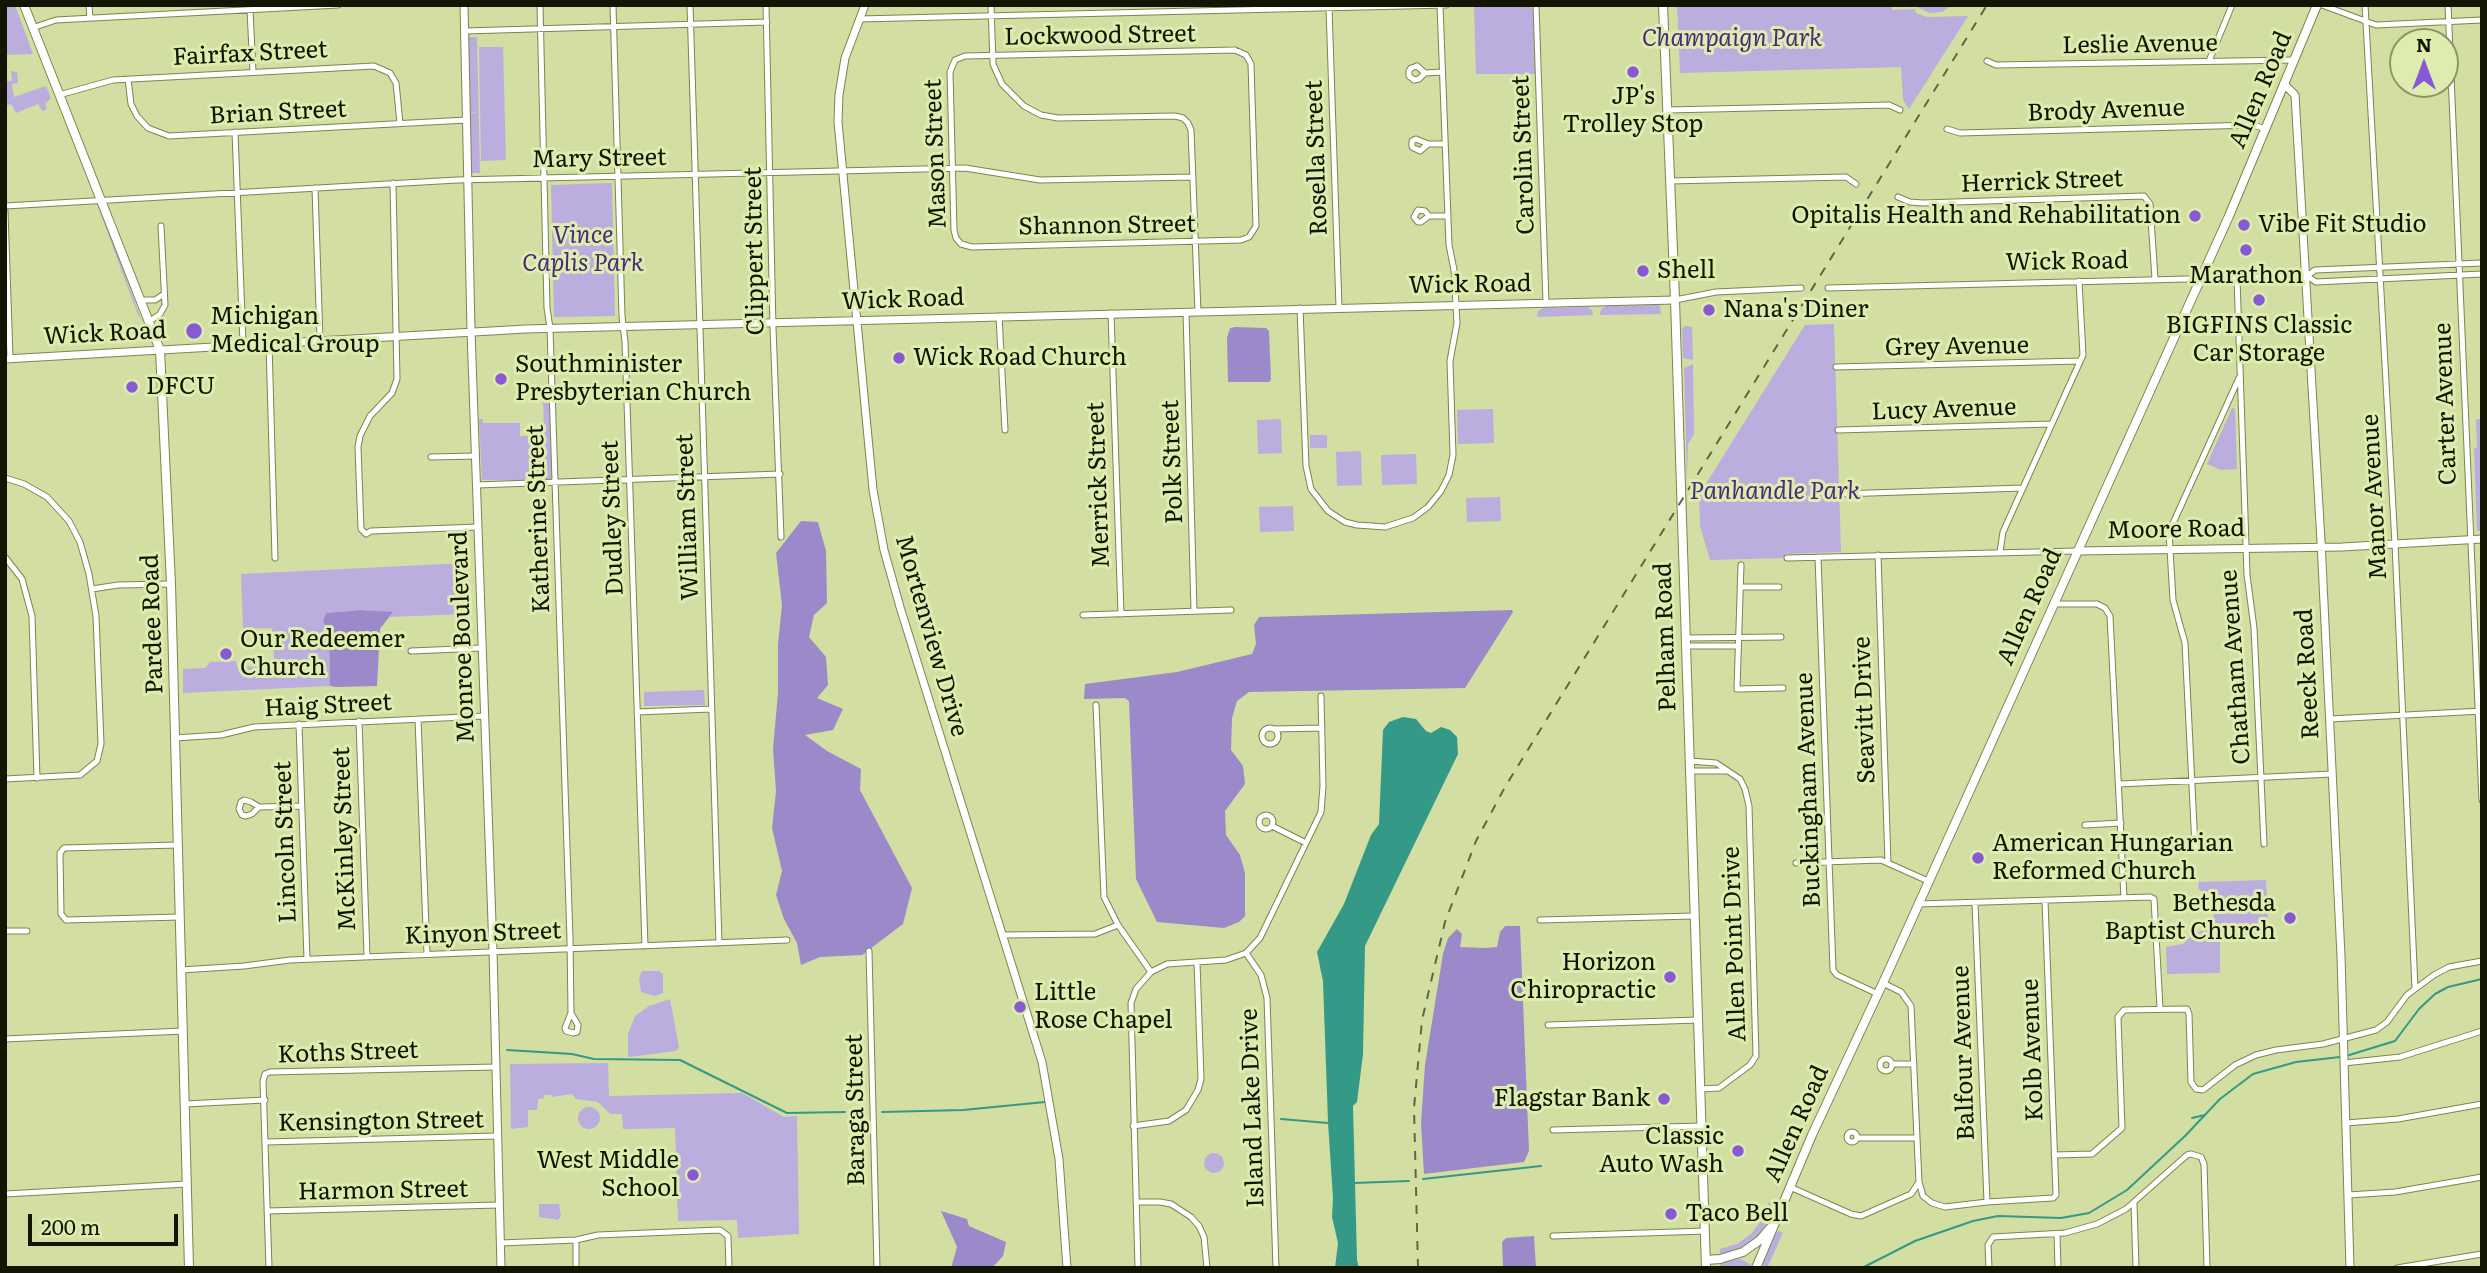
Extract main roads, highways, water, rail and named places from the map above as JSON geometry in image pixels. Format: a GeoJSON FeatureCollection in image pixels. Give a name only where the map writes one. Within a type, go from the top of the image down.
{"type":"FeatureCollection","features":[{"type":"Feature","properties":{"kind":"main road","name":"Pardee Road"},"geometry":{"type":"LineString","coordinates":[[24,5],[160,351],[171,584],[189,1268]]}},
{"type":"Feature","properties":{"kind":"main road","name":"Pelham Road"},"geometry":{"type":"LineString","coordinates":[[1663,5],[1706,1264]]}},
{"type":"Feature","properties":{"kind":"main road","name":"Allen Road"},"geometry":{"type":"LineString","coordinates":[[1757,1267],[1790,1187],[2200,279],[2319,5]]}},
{"type":"Feature","properties":{"kind":"main road","name":"Allen Road"},"geometry":{"type":"LineString","coordinates":[[1706,1264],[1738,1254],[1760,1240],[1775,1223]]}},
{"type":"Feature","properties":{"kind":"main road"},"geometry":{"type":"LineString","coordinates":[[1738,1254],[1757,1267]]}},
{"type":"Feature","properties":{"kind":"water"},"geometry":{"type":"Polygon","coordinates":[[[1403,717],[1416,719],[1431,733],[1441,727],[1450,730],[1457,737],[1458,754],[1365,946],[1363,1054],[1357,1102],[1353,1106],[1359,1268],[1335,1268],[1338,1243],[1332,1217],[1323,981],[1317,952],[1344,904],[1371,835],[1379,824],[1383,730],[1389,722],[1403,717]]]}},
{"type":"Feature","properties":{"kind":"waterway"},"geometry":{"type":"LineString","coordinates":[[2346,1056],[2395,1041],[2419,1009],[2435,994],[2448,987],[2482,979]]}},
{"type":"Feature","properties":{"kind":"waterway"},"geometry":{"type":"LineString","coordinates":[[507,1050],[572,1054],[594,1059],[680,1060],[787,1113],[845,1112]]}},
{"type":"Feature","properties":{"kind":"waterway"},"geometry":{"type":"LineString","coordinates":[[1862,1268],[1915,1241],[1973,1221],[1998,1216],[2061,1218],[2089,1213],[2127,1190],[2220,1099],[2253,1074],[2296,1062],[2340,1057]]}},
{"type":"Feature","properties":{"kind":"waterway"},"geometry":{"type":"LineString","coordinates":[[882,1112],[963,1110],[1045,1102]]}},
{"type":"Feature","properties":{"kind":"waterway"},"geometry":{"type":"LineString","coordinates":[[2192,1118],[2205,1115]]}},
{"type":"Feature","properties":{"kind":"waterway"},"geometry":{"type":"LineString","coordinates":[[1281,1119],[1328,1123]]}},
{"type":"Feature","properties":{"kind":"waterway"},"geometry":{"type":"LineString","coordinates":[[1423,1179],[1541,1166]]}},
{"type":"Feature","properties":{"kind":"waterway"},"geometry":{"type":"LineString","coordinates":[[1354,1183],[1409,1181]]}},
{"type":"Feature","properties":{"kind":"railway"},"geometry":{"type":"LineString","coordinates":[[1418,1268],[1414,1108],[1422,1020],[1445,922],[1476,841],[1505,787],[1987,5]]}},
{"type":"Feature","properties":{"kind":"place","name":"JP's Trolley Stop"},"geometry":{"type":"Point","coordinates":[1633,72]}},
{"type":"Feature","properties":{"kind":"place","name":"Opitalis Health and Rehabilitation"},"geometry":{"type":"Point","coordinates":[2195,216]}},
{"type":"Feature","properties":{"kind":"place","name":"Vibe Fit Studio"},"geometry":{"type":"Point","coordinates":[2244,225]}},
{"type":"Feature","properties":{"kind":"place","name":"Marathon"},"geometry":{"type":"Point","coordinates":[2246,250]}},
{"type":"Feature","properties":{"kind":"place","name":"Shell"},"geometry":{"type":"Point","coordinates":[1643,271]}},
{"type":"Feature","properties":{"kind":"place","name":"BIGFINS Classic Car Storage"},"geometry":{"type":"Point","coordinates":[2259,300]}},
{"type":"Feature","properties":{"kind":"place","name":"Nana's Diner"},"geometry":{"type":"Point","coordinates":[1709,310]}},
{"type":"Feature","properties":{"kind":"place","name":"Michigan Medical Group"},"geometry":{"type":"Point","coordinates":[194,331]}},
{"type":"Feature","properties":{"kind":"place","name":"Wick Road Church"},"geometry":{"type":"Point","coordinates":[899,358]}},
{"type":"Feature","properties":{"kind":"place","name":"Southminister Presbyterian Church"},"geometry":{"type":"Point","coordinates":[501,379]}},
{"type":"Feature","properties":{"kind":"place","name":"DFCU"},"geometry":{"type":"Point","coordinates":[132,387]}},
{"type":"Feature","properties":{"kind":"place","name":"Our Redeemer Church"},"geometry":{"type":"Point","coordinates":[226,654]}},
{"type":"Feature","properties":{"kind":"place","name":"American Hungarian Reformed Church"},"geometry":{"type":"Point","coordinates":[1978,858]}},
{"type":"Feature","properties":{"kind":"place","name":"Bethesda Baptist Church"},"geometry":{"type":"Point","coordinates":[2290,918]}},
{"type":"Feature","properties":{"kind":"place","name":"Horizon Chiropractic"},"geometry":{"type":"Point","coordinates":[1670,977]}},
{"type":"Feature","properties":{"kind":"place","name":"Little Rose Chapel"},"geometry":{"type":"Point","coordinates":[1020,1007]}},
{"type":"Feature","properties":{"kind":"place","name":"Flagstar Bank"},"geometry":{"type":"Point","coordinates":[1664,1099]}},
{"type":"Feature","properties":{"kind":"place","name":"Classic Auto Wash"},"geometry":{"type":"Point","coordinates":[1738,1151]}},
{"type":"Feature","properties":{"kind":"place","name":"West Middle School"},"geometry":{"type":"Point","coordinates":[693,1175]}},
{"type":"Feature","properties":{"kind":"place","name":"Taco Bell"},"geometry":{"type":"Point","coordinates":[1671,1214]}},
{"type":"Feature","properties":{"kind":"park label","name":"Champaign Park"},"geometry":{"type":"Point","coordinates":[1732,39]}},
{"type":"Feature","properties":{"kind":"park label","name":"Vince Caplis Park"},"geometry":{"type":"Point","coordinates":[583,250]}},
{"type":"Feature","properties":{"kind":"park label","name":"Panhandle Park"},"geometry":{"type":"Point","coordinates":[1775,492]}}]}
